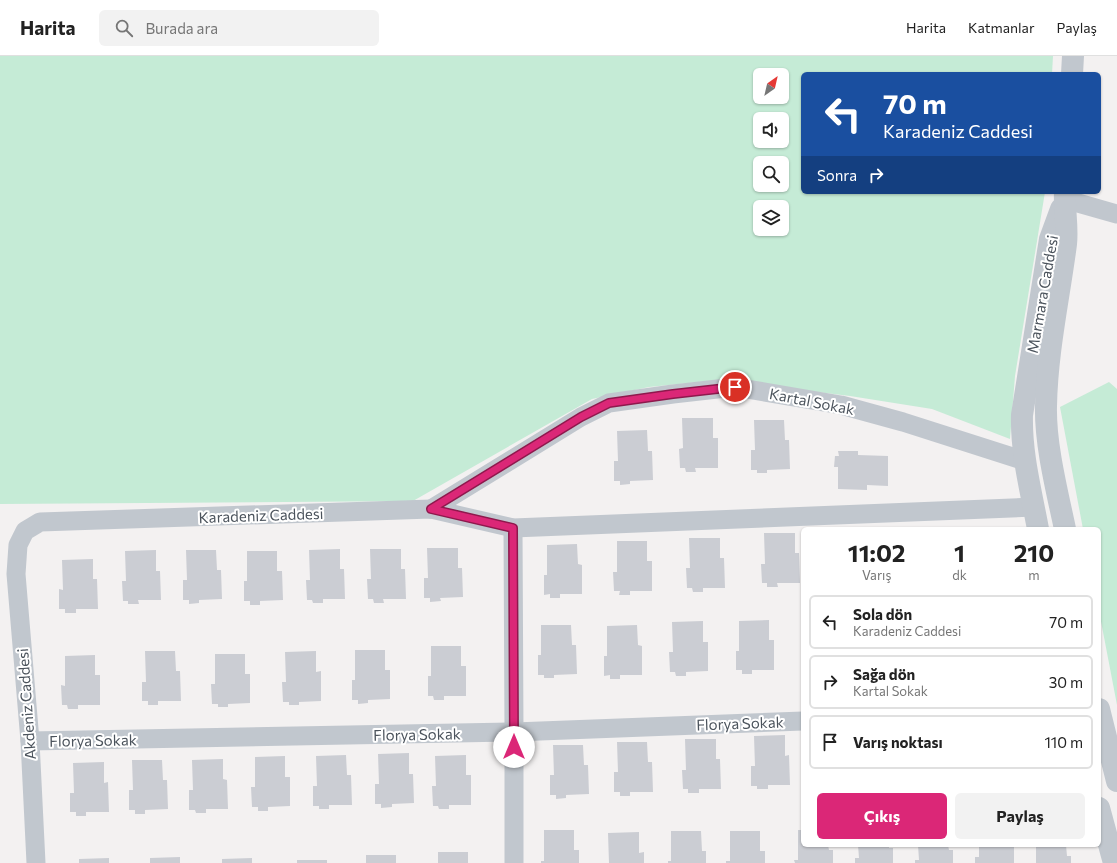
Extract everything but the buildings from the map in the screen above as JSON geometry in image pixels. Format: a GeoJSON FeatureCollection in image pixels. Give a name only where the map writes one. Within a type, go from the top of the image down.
{"type":"FeatureCollection","features":[{"type":"Feature","properties":{"kind":"street"},"geometry":{"type":"LineString","coordinates":[[1072,72],[1073,56]]}},
{"type":"Feature","properties":{"kind":"street"},"geometry":{"type":"LineString","coordinates":[[1065,195],[1117,214]]}},
{"type":"Feature","properties":{"kind":"street","name":"Marmara Caddesi"},"geometry":{"type":"LineString","coordinates":[[1038,527],[1024,461],[1021,434],[1024,401],[1050,239],[1065,195]]}},
{"type":"Feature","properties":{"kind":"street","name":"Marmara Caddesi"},"geometry":{"type":"LineString","coordinates":[[1065,195],[1066,242],[1051,344],[1046,406],[1046,425],[1065,527]]}},
{"type":"Feature","properties":{"kind":"street","name":"Kartal Sokak"},"geometry":{"type":"LineString","coordinates":[[431,509],[581,417],[609,403],[735,387],[841,405],[904,422],[1024,461]]}},
{"type":"Feature","properties":{"kind":"street"},"geometry":{"type":"LineString","coordinates":[[514,863],[513,528],[1034,507]]}},
{"type":"Feature","properties":{"kind":"street","name":"Karadeniz Caddesi"},"geometry":{"type":"LineString","coordinates":[[18,546],[25,531],[40,522],[431,509],[513,528]]}},
{"type":"Feature","properties":{"kind":"street","name":"Akdeniz Caddesi"},"geometry":{"type":"LineString","coordinates":[[18,546],[8,574],[30,741],[36,863]]}},
{"type":"Feature","properties":{"kind":"street"},"geometry":{"type":"LineString","coordinates":[[1101,717],[1117,781]]}},
{"type":"Feature","properties":{"kind":"street","name":"Florya Sokak"},"geometry":{"type":"LineString","coordinates":[[30,741],[514,732],[801,721]]}},
{"type":"Feature","properties":{"kind":"street"},"geometry":{"type":"LineString","coordinates":[[1101,815],[1114,863]]}},
{"type":"Feature","properties":{"kind":"green space"},"geometry":{"type":"Polygon","coordinates":[[[0,56],[1053,56],[1052,72],[801,72],[801,194],[1045,194],[1015,376],[1010,439],[932,409],[850,396],[718,380],[649,387],[592,399],[413,501],[0,504],[0,56]]]}},
{"type":"Feature","properties":{"kind":"green space"},"geometry":{"type":"Polygon","coordinates":[[[1109,382],[1117,389],[1117,705],[1101,621],[1101,527],[1083,527],[1060,407],[1109,382]]]}},
{"type":"Feature","properties":{"kind":"route"},"geometry":{"type":"LineString","coordinates":[[514,747],[513,528],[431,509],[581,417],[609,403],[735,387]]}}]}
